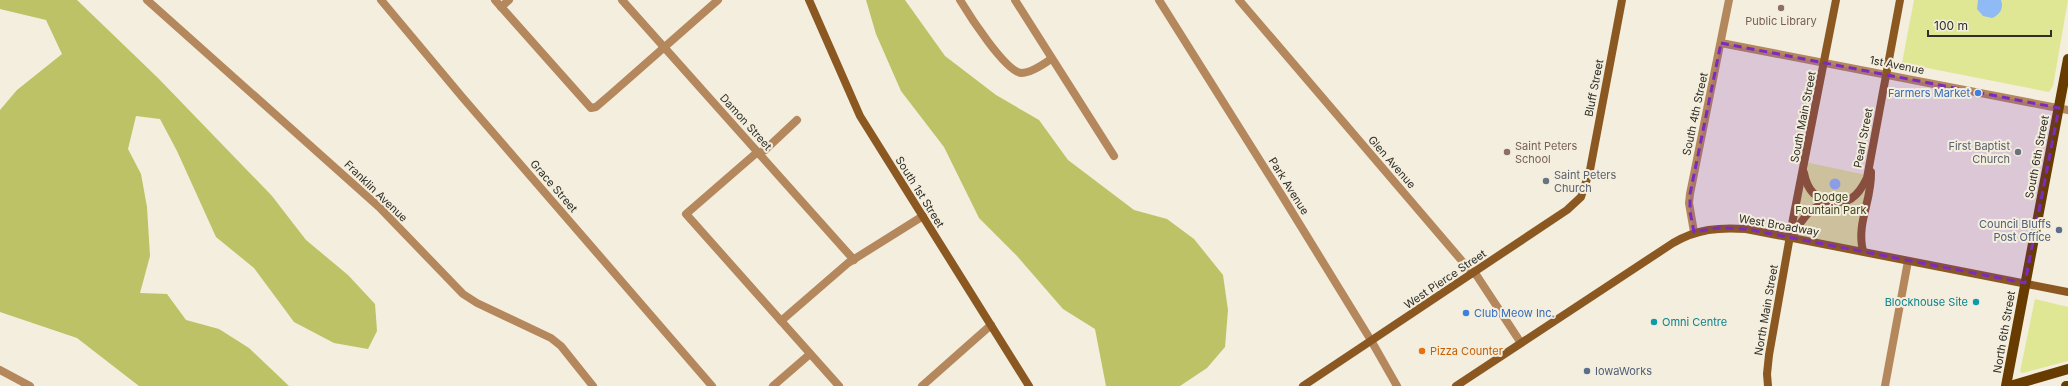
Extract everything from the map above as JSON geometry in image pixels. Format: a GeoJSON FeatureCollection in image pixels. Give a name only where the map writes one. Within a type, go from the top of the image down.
{"type":"FeatureCollection","features":[{"type":"Feature","properties":{"kind":"main road","name":"South 1st Street"},"geometry":{"type":"LineString","coordinates":[[810,0],[860,116],[1029,386]]}},
{"type":"Feature","properties":{"kind":"main road","name":"Bluff Street"},"geometry":{"type":"LineString","coordinates":[[1588,180],[1622,0]]}},
{"type":"Feature","properties":{"kind":"main road","name":"South Main Street"},"geometry":{"type":"LineString","coordinates":[[1790,238],[1836,0]]}},
{"type":"Feature","properties":{"kind":"main road","name":"Pearl Street"},"geometry":{"type":"LineString","coordinates":[[1790,238],[1812,210],[1824,205],[1846,202],[1858,192],[1867,178],[1900,0]]}},
{"type":"Feature","properties":{"kind":"main road","name":"South 6th Street"},"geometry":{"type":"LineString","coordinates":[[2025,283],[2063,109],[2068,60]]}},
{"type":"Feature","properties":{"kind":"main road"},"geometry":{"type":"LineString","coordinates":[[1863,251],[1860,231],[1869,194],[1871,161]]}},
{"type":"Feature","properties":{"kind":"main road"},"geometry":{"type":"LineString","coordinates":[[1804,167],[1807,186],[1811,191],[1822,199],[1839,203]]}},
{"type":"Feature","properties":{"kind":"main road","name":"West Pierce Street"},"geometry":{"type":"LineString","coordinates":[[1303,386],[1372,342],[1571,207],[1581,197],[1588,180]]}},
{"type":"Feature","properties":{"kind":"main road","name":"West Broadway"},"geometry":{"type":"LineString","coordinates":[[1456,386],[1673,243],[1694,232],[1708,229],[1731,228],[1790,238],[2068,292]]}},
{"type":"Feature","properties":{"kind":"main road","name":"North Main Street"},"geometry":{"type":"LineString","coordinates":[[1768,386],[1767,374],[1769,355],[1790,238]]}},
{"type":"Feature","properties":{"kind":"main road","name":"North 6th Street"},"geometry":{"type":"LineString","coordinates":[[2006,386],[2025,283]]}},
{"type":"Feature","properties":{"kind":"main road"},"geometry":{"type":"LineString","coordinates":[[2010,386],[2068,369]]}},
{"type":"Feature","properties":{"kind":"street","name":"Franklin Avenue"},"geometry":{"type":"LineString","coordinates":[[147,0],[379,207],[463,294],[477,303],[551,338],[561,346],[593,386]]}},
{"type":"Feature","properties":{"kind":"street","name":"Grace Street"},"geometry":{"type":"LineString","coordinates":[[381,0],[463,98],[712,386]]}},
{"type":"Feature","properties":{"kind":"street"},"geometry":{"type":"LineString","coordinates":[[495,0],[591,108],[596,107],[718,0]]}},
{"type":"Feature","properties":{"kind":"street"},"geometry":{"type":"LineString","coordinates":[[501,7],[509,0]]}},
{"type":"Feature","properties":{"kind":"street","name":"Damon Street"},"geometry":{"type":"LineString","coordinates":[[622,0],[854,260]]}},
{"type":"Feature","properties":{"kind":"street"},"geometry":{"type":"LineString","coordinates":[[960,0],[986,38],[1015,71],[1027,72],[1051,59]]}},
{"type":"Feature","properties":{"kind":"street"},"geometry":{"type":"LineString","coordinates":[[1015,0],[1051,59],[1114,156]]}},
{"type":"Feature","properties":{"kind":"street","name":"Park Avenue"},"geometry":{"type":"LineString","coordinates":[[1159,0],[1372,342],[1397,386]]}},
{"type":"Feature","properties":{"kind":"street","name":"Glen Avenue"},"geometry":{"type":"LineString","coordinates":[[1239,0],[1473,273],[1522,343]]}},
{"type":"Feature","properties":{"kind":"street","name":"South 4th Street"},"geometry":{"type":"LineString","coordinates":[[1694,232],[1689,203],[1690,194],[1729,0]]}},
{"type":"Feature","properties":{"kind":"street","name":"1st Avenue"},"geometry":{"type":"LineString","coordinates":[[1721,43],[2063,109]]}},
{"type":"Feature","properties":{"kind":"street"},"geometry":{"type":"LineString","coordinates":[[797,120],[765,150],[759,153],[686,214],[839,386]]}},
{"type":"Feature","properties":{"kind":"street"},"geometry":{"type":"LineString","coordinates":[[781,321],[854,260],[923,216]]}},
{"type":"Feature","properties":{"kind":"street"},"geometry":{"type":"LineString","coordinates":[[1885,386],[1908,261]]}},
{"type":"Feature","properties":{"kind":"street"},"geometry":{"type":"LineString","coordinates":[[922,386],[991,325]]}},
{"type":"Feature","properties":{"kind":"street"},"geometry":{"type":"LineString","coordinates":[[773,386],[810,354]]}},
{"type":"Feature","properties":{"kind":"street"},"geometry":{"type":"LineString","coordinates":[[0,370],[30,386]]}},
{"type":"Feature","properties":{"kind":"highlighted area"},"geometry":{"type":"Polygon","coordinates":[[[1721,43],[2059,108],[2025,283],[1746,229],[1718,228],[1694,232],[1690,212],[1690,194],[1721,43]]]}},
{"type":"Feature","properties":{"kind":"green space"},"geometry":{"type":"Polygon","coordinates":[[[0,0],[77,0],[158,78],[272,196],[306,240],[348,275],[375,304],[377,331],[368,349],[334,343],[294,322],[254,268],[216,237],[177,151],[160,119],[136,116],[128,149],[141,174],[147,207],[150,256],[140,293],[167,294],[186,320],[219,329],[249,348],[289,386],[139,386],[77,338],[0,312],[0,110],[17,90],[62,54],[46,20],[0,9],[0,0]]]}},
{"type":"Feature","properties":{"kind":"green space"},"geometry":{"type":"Polygon","coordinates":[[[866,0],[905,0],[945,56],[996,95],[1039,120],[1068,160],[1134,210],[1167,219],[1194,239],[1223,275],[1228,310],[1225,347],[1207,368],[1180,386],[1106,386],[1095,329],[1063,309],[1017,256],[979,218],[944,147],[901,91],[876,34],[866,0]]]}},
{"type":"Feature","properties":{"kind":"green space"},"geometry":{"type":"Polygon","coordinates":[[[1914,0],[2068,0],[2053,86],[2049,92],[1902,63],[1914,0]]]}},
{"type":"Feature","properties":{"kind":"green space","name":"Dodge Fountain Park"},"geometry":{"type":"Polygon","coordinates":[[[1805,162],[1871,176],[1863,251],[1790,238],[1805,162]]]}},
{"type":"Feature","properties":{"kind":"green space"},"geometry":{"type":"Polygon","coordinates":[[[2035,299],[2068,307],[2068,361],[2023,373],[2020,372],[2035,299]]]}},
{"type":"Feature","properties":{"kind":"water"},"geometry":{"type":"Polygon","coordinates":[[[1978,0],[2001,0],[2001,11],[1992,18],[1983,16],[1977,9],[1978,0]]]}},
{"type":"Feature","properties":{"kind":"water"},"geometry":{"type":"Polygon","coordinates":[[[1835,178],[1839,180],[1841,184],[1839,188],[1835,190],[1831,188],[1829,184],[1831,180],[1835,178]]]}},
{"type":"Feature","properties":{"kind":"place","name":"Public Library"},"geometry":{"type":"Point","coordinates":[1781,8]}},
{"type":"Feature","properties":{"kind":"place","name":"Farmers Market"},"geometry":{"type":"Point","coordinates":[1978,93]}},
{"type":"Feature","properties":{"kind":"place","name":"Saint Peters School"},"geometry":{"type":"Point","coordinates":[1507,152]}},
{"type":"Feature","properties":{"kind":"place","name":"First Baptist Church"},"geometry":{"type":"Point","coordinates":[2018,152]}},
{"type":"Feature","properties":{"kind":"place","name":"Saint Peters Church"},"geometry":{"type":"Point","coordinates":[1546,181]}},
{"type":"Feature","properties":{"kind":"place","name":"Council Bluffs Post Office"},"geometry":{"type":"Point","coordinates":[2059,230]}},
{"type":"Feature","properties":{"kind":"place","name":"Blockhouse Site"},"geometry":{"type":"Point","coordinates":[1976,302]}},
{"type":"Feature","properties":{"kind":"place","name":"Club Meow Inc."},"geometry":{"type":"Point","coordinates":[1466,313]}},
{"type":"Feature","properties":{"kind":"place","name":"Omni Centre"},"geometry":{"type":"Point","coordinates":[1654,322]}},
{"type":"Feature","properties":{"kind":"place","name":"Pizza Counter"},"geometry":{"type":"Point","coordinates":[1422,351]}},
{"type":"Feature","properties":{"kind":"place","name":"IowaWorks"},"geometry":{"type":"Point","coordinates":[1587,371]}}]}
